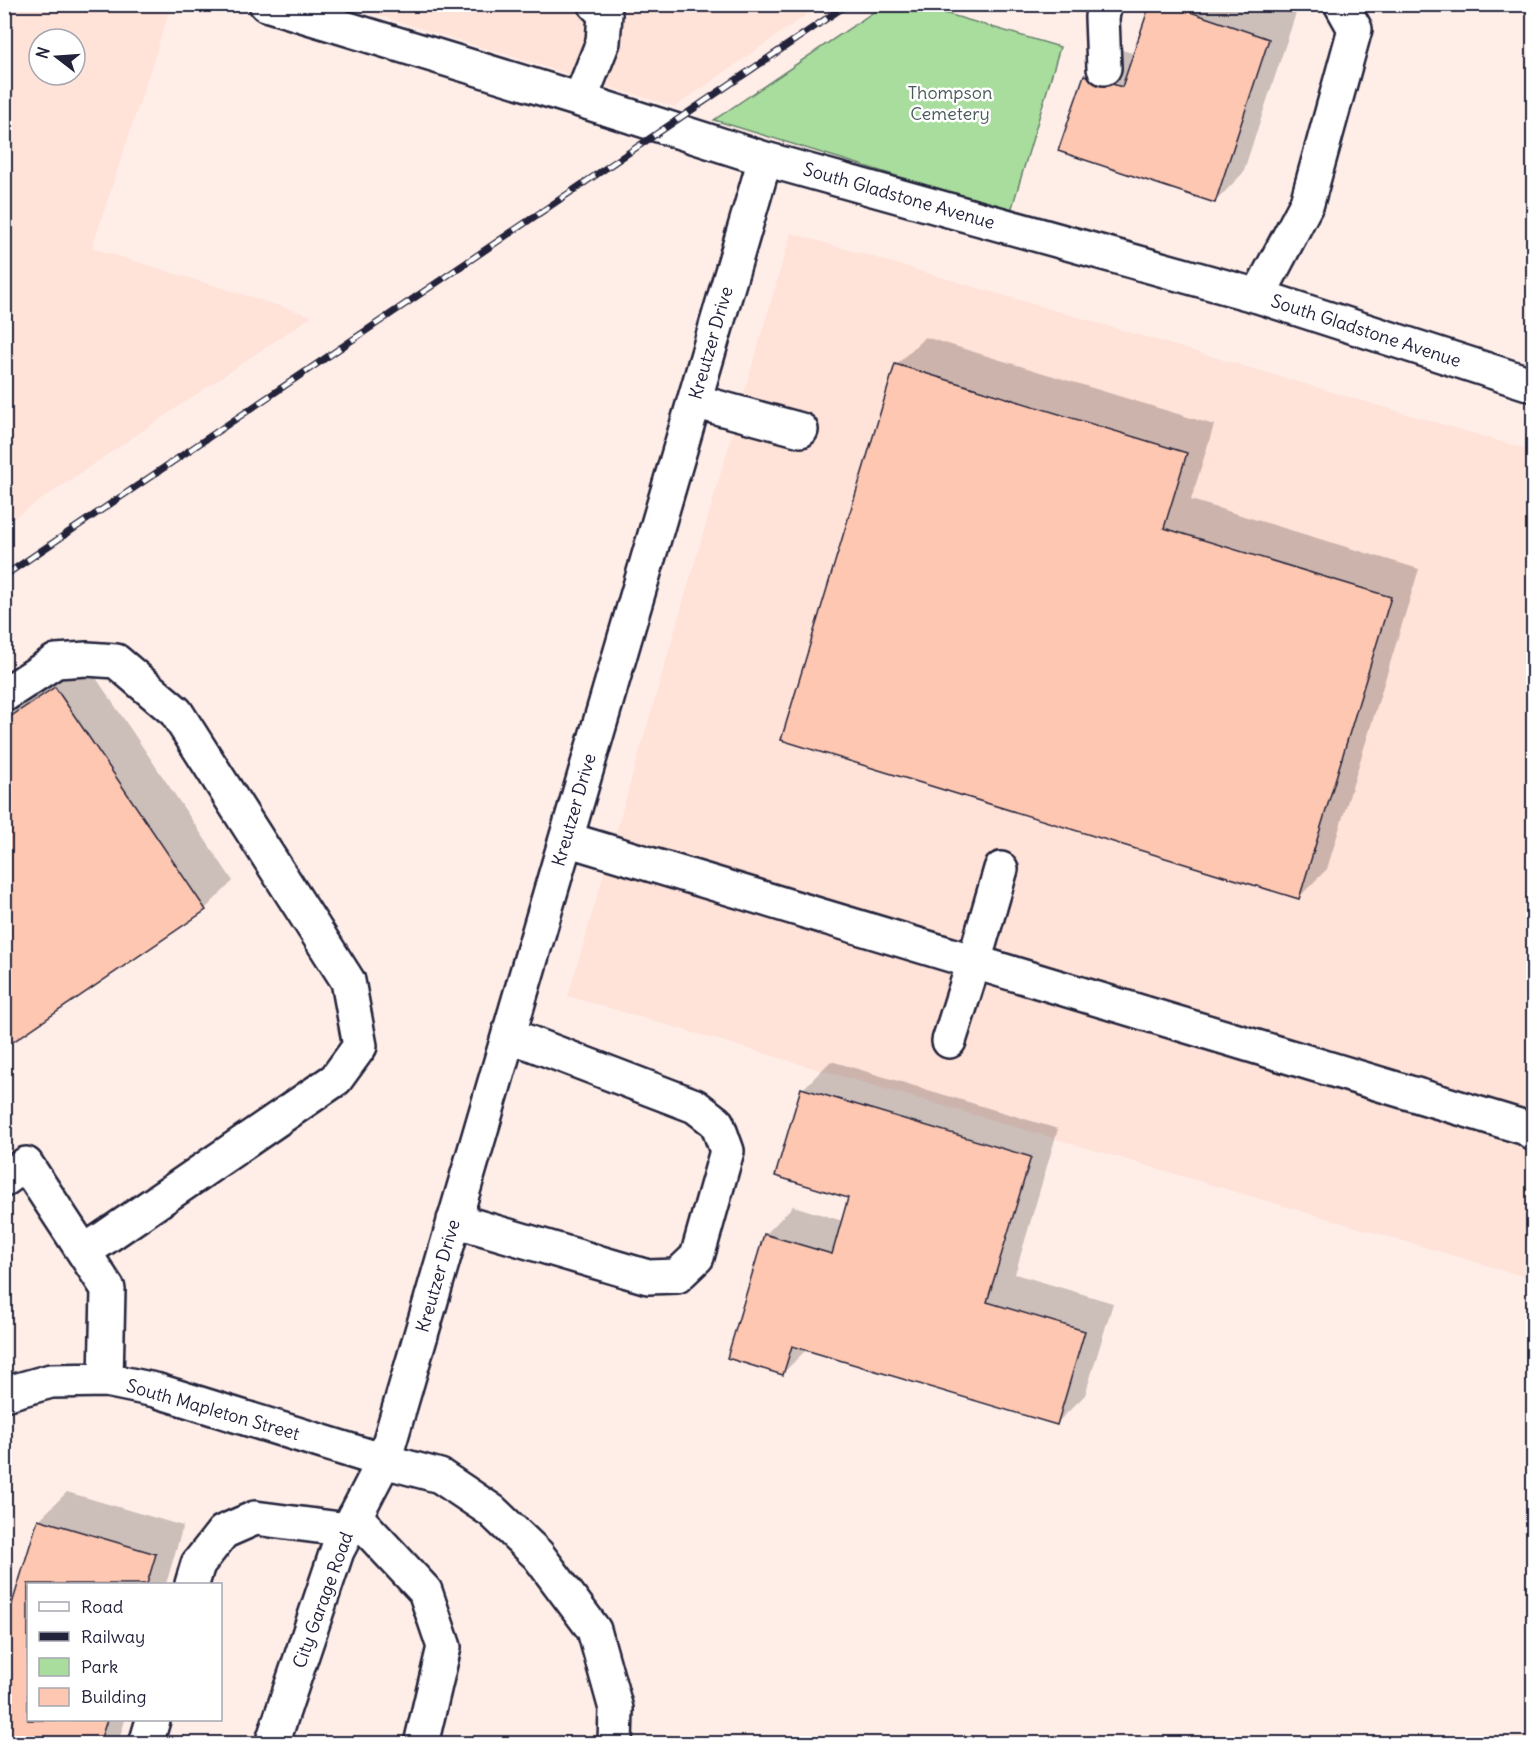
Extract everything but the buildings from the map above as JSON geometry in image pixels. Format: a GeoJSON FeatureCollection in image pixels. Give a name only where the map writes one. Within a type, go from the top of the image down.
{"type":"FeatureCollection","features":[{"type":"Feature","properties":{"kind":"street","name":"South Gladstone Avenue"},"geometry":{"type":"LineString","coordinates":[[266,4],[765,159],[1258,296],[1533,385]]}},
{"type":"Feature","properties":{"kind":"street"},"geometry":{"type":"LineString","coordinates":[[580,100],[603,42],[605,14],[595,4]]}},
{"type":"Feature","properties":{"kind":"street"},"geometry":{"type":"LineString","coordinates":[[1104,68],[1101,17],[1105,4]]}},
{"type":"Feature","properties":{"kind":"street"},"geometry":{"type":"LineString","coordinates":[[1258,296],[1307,203],[1354,29],[1341,4]]}},
{"type":"Feature","properties":{"kind":"street","name":"Kreutzer Drive"},"geometry":{"type":"LineString","coordinates":[[384,1461],[765,159]]}},
{"type":"Feature","properties":{"kind":"street"},"geometry":{"type":"LineString","coordinates":[[694,401],[801,430]]}},
{"type":"Feature","properties":{"kind":"street"},"geometry":{"type":"LineString","coordinates":[[4,695],[56,661],[87,659],[116,661],[176,712],[348,981],[360,1046],[336,1079],[84,1252]]}},
{"type":"Feature","properties":{"kind":"street"},"geometry":{"type":"LineString","coordinates":[[566,839],[1526,1128],[1533,1134]]}},
{"type":"Feature","properties":{"kind":"street"},"geometry":{"type":"LineString","coordinates":[[949,1041],[1001,869]]}},
{"type":"Feature","properties":{"kind":"street"},"geometry":{"type":"LineString","coordinates":[[454,1220],[648,1277],[676,1276],[697,1257],[727,1151],[717,1123],[695,1106],[509,1035]]}},
{"type":"Feature","properties":{"kind":"street"},"geometry":{"type":"LineString","coordinates":[[4,1180],[26,1164],[108,1289],[106,1380]]}},
{"type":"Feature","properties":{"kind":"street","name":"South Mapleton Street"},"geometry":{"type":"LineString","coordinates":[[4,1394],[51,1381],[106,1380],[155,1390],[384,1461],[440,1476],[492,1511],[538,1555],[594,1630],[616,1709],[615,1743]]}},
{"type":"Feature","properties":{"kind":"street","name":"City Garage Road"},"geometry":{"type":"LineString","coordinates":[[272,1743],[337,1551],[384,1461]]}},
{"type":"Feature","properties":{"kind":"street"},"geometry":{"type":"LineString","coordinates":[[192,1583],[198,1564],[223,1532],[255,1518],[352,1523],[425,1590],[444,1647],[420,1743]]}},
{"type":"Feature","properties":{"kind":"street"},"geometry":{"type":"LineString","coordinates":[[146,1743],[152,1721]]}},
{"type":"Feature","properties":{"kind":"shaded area"},"geometry":{"type":"Polygon","coordinates":[[[166,4],[171,6],[92,248],[312,316],[5,524],[5,5],[166,4]]]}},
{"type":"Feature","properties":{"kind":"shaded area"},"geometry":{"type":"Polygon","coordinates":[[[345,5],[820,5],[675,107],[345,5]]]}},
{"type":"Feature","properties":{"kind":"shaded area"},"geometry":{"type":"Polygon","coordinates":[[[791,233],[1533,451],[1533,1279],[568,996],[791,233]]]}},
{"type":"Feature","properties":{"kind":"green space","name":"Thompson Cemetery"},"geometry":{"type":"Polygon","coordinates":[[[884,5],[917,5],[1060,47],[1011,211],[714,120],[884,5]]]}},
{"type":"Feature","properties":{"kind":"railway"},"geometry":{"type":"LineString","coordinates":[[4,576],[848,4]]}}]}
